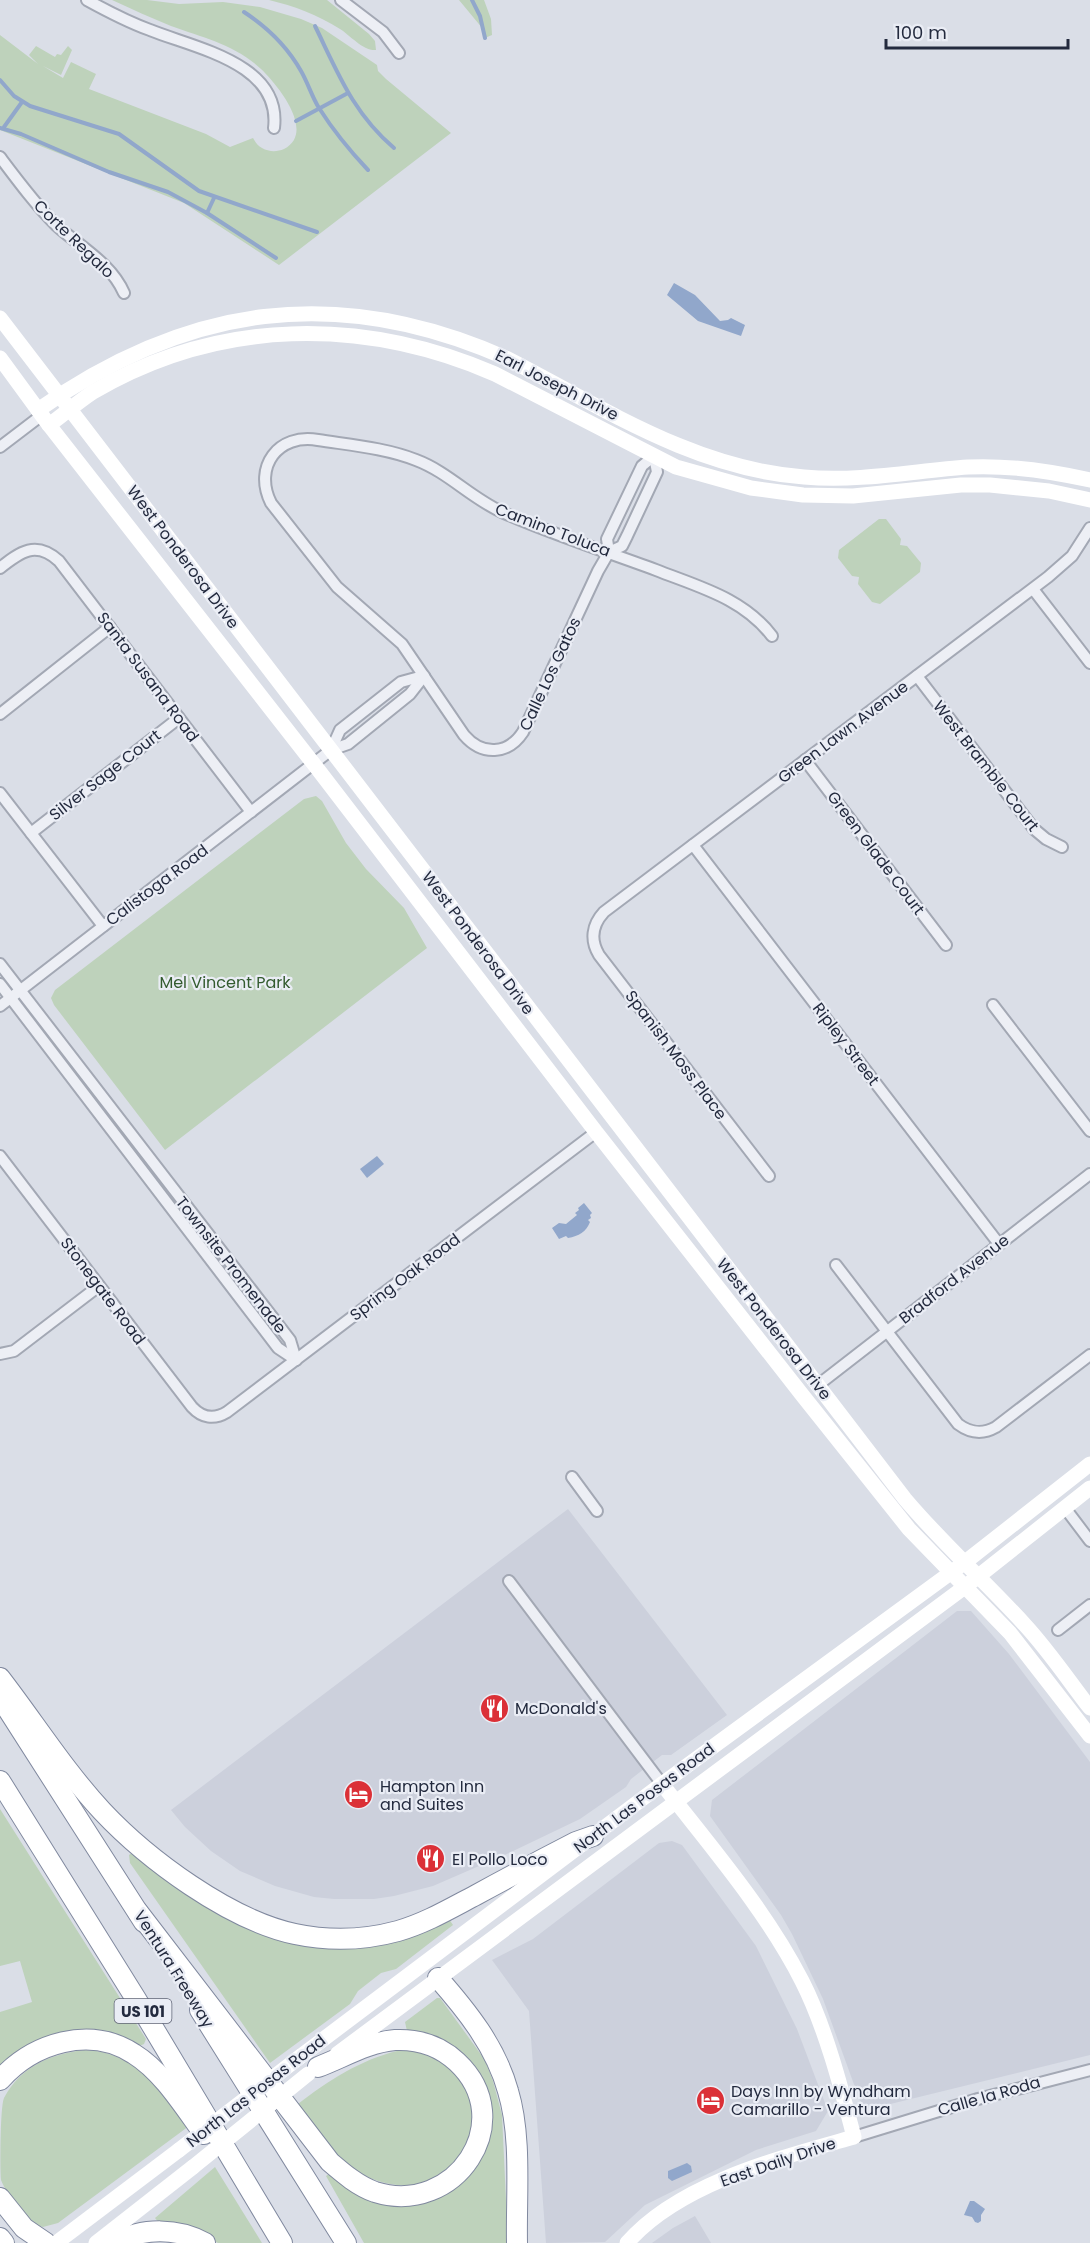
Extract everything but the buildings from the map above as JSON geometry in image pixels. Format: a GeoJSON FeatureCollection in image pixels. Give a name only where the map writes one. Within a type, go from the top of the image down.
{"type":"FeatureCollection","features":[{"type":"Feature","properties":{"kind":"highway"},"geometry":{"type":"LineString","coordinates":[[0,1678],[76,1780],[102,1811],[128,1836],[181,1878],[215,1900],[248,1917],[294,1934],[348,1939],[383,1935],[400,1930],[435,1917],[576,1842],[592,1836]]}},
{"type":"Feature","properties":{"kind":"highway","name":"Ventura Freeway"},"geometry":{"type":"LineString","coordinates":[[0,1697],[346,2243]]}},
{"type":"Feature","properties":{"kind":"highway","name":"US 101"},"geometry":{"type":"LineString","coordinates":[[0,1780],[136,1999],[281,2243]]}},
{"type":"Feature","properties":{"kind":"highway"},"geometry":{"type":"LineString","coordinates":[[138,1912],[330,2162],[348,2178],[374,2192],[404,2197],[417,2195],[443,2186],[463,2168],[472,2156],[481,2130],[479,2098],[464,2068],[451,2056],[437,2048],[422,2042],[392,2040],[313,2071]]}},
{"type":"Feature","properties":{"kind":"highway"},"geometry":{"type":"LineString","coordinates":[[432,1970],[490,2046],[509,2093],[516,2139],[517,2243]]}},
{"type":"Feature","properties":{"kind":"highway"},"geometry":{"type":"LineString","coordinates":[[0,2080],[10,2068],[37,2050],[68,2041],[105,2043],[134,2053],[170,2089],[281,2243]]}},
{"type":"Feature","properties":{"kind":"highway"},"geometry":{"type":"LineString","coordinates":[[0,2198],[24,2228],[46,2243]]}},
{"type":"Feature","properties":{"kind":"highway"},"geometry":{"type":"LineString","coordinates":[[116,2243],[143,2233],[160,2231],[182,2234],[205,2243]]}},
{"type":"Feature","properties":{"kind":"highway"},"geometry":{"type":"LineString","coordinates":[[0,2238],[4,2243]]}},
{"type":"Feature","properties":{"kind":"main road","name":"Earl Joseph Drive"},"geometry":{"type":"LineString","coordinates":[[43,416],[59,395],[106,366],[192,331],[292,314],[348,315],[429,329],[481,346],[687,451],[729,465],[760,472],[805,477],[884,476],[968,467],[994,467],[1044,471],[1090,480]]}},
{"type":"Feature","properties":{"kind":"main road","name":"West Ponderosa Drive"},"geometry":{"type":"LineString","coordinates":[[0,318],[905,1499],[1028,1628],[1090,1708]]}},
{"type":"Feature","properties":{"kind":"main road","name":"Earl Joseph Drive"},"geometry":{"type":"LineString","coordinates":[[43,416],[70,409],[114,381],[186,351],[263,335],[342,334],[403,343],[471,363],[676,467],[725,482],[802,495],[853,496],[961,485],[990,485],[1049,491],[1090,500]]}},
{"type":"Feature","properties":{"kind":"main road","name":"West Ponderosa Drive"},"geometry":{"type":"LineString","coordinates":[[0,358],[596,1132],[803,1396],[909,1529],[1010,1633],[1090,1736]]}},
{"type":"Feature","properties":{"kind":"main road"},"geometry":{"type":"LineString","coordinates":[[654,456],[661,439]]}},
{"type":"Feature","properties":{"kind":"main road"},"geometry":{"type":"LineString","coordinates":[[596,1132],[614,1120]]}},
{"type":"Feature","properties":{"kind":"main road"},"geometry":{"type":"LineString","coordinates":[[803,1396],[818,1385]]}},
{"type":"Feature","properties":{"kind":"main road","name":"North Las Posas Road"},"geometry":{"type":"LineString","coordinates":[[96,2243],[313,2071],[592,1836],[964,1563],[1090,1464]]}},
{"type":"Feature","properties":{"kind":"main road","name":"North Las Posas Road"},"geometry":{"type":"LineString","coordinates":[[56,2243],[301,2056],[432,1970],[676,1803],[966,1586],[1090,1488]]}},
{"type":"Feature","properties":{"kind":"main road"},"geometry":{"type":"LineString","coordinates":[[1053,1492],[1065,1508]]}},
{"type":"Feature","properties":{"kind":"main road","name":"East Daily Drive"},"geometry":{"type":"LineString","coordinates":[[627,2243],[658,2214],[697,2191],[771,2162],[854,2136],[817,2014],[803,1982],[761,1912],[662,1784]]}},
{"type":"Feature","properties":{"kind":"street"},"geometry":{"type":"LineString","coordinates":[[87,0],[150,30],[207,49],[232,61],[253,77],[267,93],[273,108],[274,128]]}},
{"type":"Feature","properties":{"kind":"street"},"geometry":{"type":"LineString","coordinates":[[341,0],[383,32],[399,53]]}},
{"type":"Feature","properties":{"kind":"street","name":"Corte Regalo"},"geometry":{"type":"LineString","coordinates":[[0,157],[21,186],[55,224],[111,271],[124,293]]}},
{"type":"Feature","properties":{"kind":"street","name":"Earl Joseph Drive"},"geometry":{"type":"LineString","coordinates":[[0,447],[43,416]]}},
{"type":"Feature","properties":{"kind":"street","name":"Camino Toluca"},"geometry":{"type":"LineString","coordinates":[[267,466],[280,447],[302,438],[400,455],[441,472],[484,502],[505,513],[726,597],[752,613],[772,636]]}},
{"type":"Feature","properties":{"kind":"street","name":"Calle Los Gatos"},"geometry":{"type":"LineString","coordinates":[[267,466],[265,489],[275,509],[326,575],[349,598],[393,634],[470,741],[476,746],[491,751],[513,744],[523,732],[598,571],[609,552],[621,546],[637,515],[657,472],[654,456],[642,466],[607,539],[609,552]]}},
{"type":"Feature","properties":{"kind":"street","name":"Green Lawn Avenue"},"geometry":{"type":"LineString","coordinates":[[593,931],[599,917],[604,912],[1033,589],[1072,556],[1090,528]]}},
{"type":"Feature","properties":{"kind":"street","name":"Santa Susana Road"},"geometry":{"type":"LineString","coordinates":[[0,568],[22,552],[39,550],[49,553],[59,561],[251,812]]}},
{"type":"Feature","properties":{"kind":"street"},"geometry":{"type":"LineString","coordinates":[[1033,589],[1090,663]]}},
{"type":"Feature","properties":{"kind":"street"},"geometry":{"type":"LineString","coordinates":[[0,714],[110,627]]}},
{"type":"Feature","properties":{"kind":"street"},"geometry":{"type":"LineString","coordinates":[[331,750],[340,730],[401,682],[424,676]]}},
{"type":"Feature","properties":{"kind":"street"},"geometry":{"type":"LineString","coordinates":[[313,764],[331,750],[348,744],[410,694],[424,676]]}},
{"type":"Feature","properties":{"kind":"street","name":"West Bramble Court"},"geometry":{"type":"LineString","coordinates":[[917,676],[1035,829],[1046,839],[1062,847]]}},
{"type":"Feature","properties":{"kind":"street","name":"Silver Sage Court"},"geometry":{"type":"LineString","coordinates":[[31,833],[179,718]]}},
{"type":"Feature","properties":{"kind":"street","name":"Green Glade Court"},"geometry":{"type":"LineString","coordinates":[[805,760],[946,945]]}},
{"type":"Feature","properties":{"kind":"street","name":"Calistoga Road"},"geometry":{"type":"LineString","coordinates":[[0,1006],[313,764]]}},
{"type":"Feature","properties":{"kind":"street"},"geometry":{"type":"LineString","coordinates":[[0,793],[103,926]]}},
{"type":"Feature","properties":{"kind":"street","name":"Ripley Street"},"geometry":{"type":"LineString","coordinates":[[693,845],[999,1244]]}},
{"type":"Feature","properties":{"kind":"street","name":"Spanish Moss Place"},"geometry":{"type":"LineString","coordinates":[[593,931],[594,943],[599,955],[769,1176]]}},
{"type":"Feature","properties":{"kind":"street","name":"Townsite Promenade"},"geometry":{"type":"LineString","coordinates":[[0,964],[290,1340],[296,1360]]}},
{"type":"Feature","properties":{"kind":"street","name":"Townsite Promenade"},"geometry":{"type":"LineString","coordinates":[[0,984],[278,1348],[296,1360]]}},
{"type":"Feature","properties":{"kind":"street"},"geometry":{"type":"LineString","coordinates":[[993,1005],[1090,1131]]}},
{"type":"Feature","properties":{"kind":"street","name":"Spring Oak Road"},"geometry":{"type":"LineString","coordinates":[[212,1417],[227,1412],[596,1132]]}},
{"type":"Feature","properties":{"kind":"street","name":"Stonegate Road"},"geometry":{"type":"LineString","coordinates":[[0,1156],[192,1407],[200,1414],[212,1417]]}},
{"type":"Feature","properties":{"kind":"street","name":"Bradford Avenue"},"geometry":{"type":"LineString","coordinates":[[818,1385],[1090,1174]]}},
{"type":"Feature","properties":{"kind":"street"},"geometry":{"type":"LineString","coordinates":[[836,1265],[957,1424],[968,1430],[980,1432],[996,1427],[1090,1355]]}},
{"type":"Feature","properties":{"kind":"street"},"geometry":{"type":"LineString","coordinates":[[0,1354],[14,1351],[99,1286]]}},
{"type":"Feature","properties":{"kind":"street"},"geometry":{"type":"LineString","coordinates":[[572,1477],[597,1512]]}},
{"type":"Feature","properties":{"kind":"street"},"geometry":{"type":"LineString","coordinates":[[1065,1508],[1090,1541]]}},
{"type":"Feature","properties":{"kind":"street"},"geometry":{"type":"LineString","coordinates":[[509,1581],[662,1784]]}},
{"type":"Feature","properties":{"kind":"street"},"geometry":{"type":"LineString","coordinates":[[1058,1630],[1090,1605]]}},
{"type":"Feature","properties":{"kind":"street","name":"Calle la Roda"},"geometry":{"type":"LineString","coordinates":[[854,2136],[978,2099],[1090,2070]]}},
{"type":"Feature","properties":{"kind":"shaded area"},"geometry":{"type":"Polygon","coordinates":[[[568,1509],[727,1715],[671,1755],[662,1755],[631,1779],[626,1787],[580,1819],[433,1886],[394,1896],[374,1899],[334,1899],[314,1897],[275,1886],[240,1871],[211,1851],[185,1827],[171,1810],[568,1509]]]}},
{"type":"Feature","properties":{"kind":"shaded area"},"geometry":{"type":"Polygon","coordinates":[[[957,1611],[971,1611],[1009,1654],[1090,1762],[1090,2055],[870,2109],[860,2101],[823,1999],[792,1934],[781,1915],[710,1816],[712,1800],[957,1611]]]}},
{"type":"Feature","properties":{"kind":"shaded area"},"geometry":{"type":"Polygon","coordinates":[[[672,1841],[682,1845],[756,1946],[797,2029],[828,2111],[816,2131],[756,2150],[645,2205],[605,2242],[546,2243],[529,2011],[492,1960],[533,1939],[659,1843],[672,1841]]]}},
{"type":"Feature","properties":{"kind":"shaded area"},"geometry":{"type":"Polygon","coordinates":[[[695,2216],[711,2243],[652,2243],[673,2228],[695,2216]]]}},
{"type":"Feature","properties":{"kind":"green space"},"geometry":{"type":"Polygon","coordinates":[[[112,0],[147,0],[179,4],[223,2],[260,7],[301,19],[322,28],[377,65],[378,71],[386,79],[451,133],[279,265],[184,203],[0,130],[0,35],[38,64],[29,55],[36,46],[55,57],[57,54],[61,55],[68,46],[72,50],[61,75],[43,66],[63,78],[71,62],[96,74],[89,89],[206,134],[230,147],[253,138],[261,147],[276,151],[284,149],[293,141],[296,131],[295,120],[284,96],[251,60],[218,43],[171,26],[112,0]]]}},
{"type":"Feature","properties":{"kind":"green space"},"geometry":{"type":"Polygon","coordinates":[[[269,0],[327,0],[369,34],[375,41],[376,50],[362,46],[340,29],[314,15],[269,0]]]}},
{"type":"Feature","properties":{"kind":"green space"},"geometry":{"type":"Polygon","coordinates":[[[459,0],[484,0],[491,19],[492,35],[485,38],[483,29],[459,0]]]}},
{"type":"Feature","properties":{"kind":"green space"},"geometry":{"type":"Polygon","coordinates":[[[879,519],[886,519],[901,539],[900,545],[907,546],[921,563],[920,572],[880,604],[872,602],[858,584],[859,577],[852,576],[838,558],[839,550],[879,519]]]}},
{"type":"Feature","properties":{"kind":"green space","name":"Mel Vincent Park"},"geometry":{"type":"Polygon","coordinates":[[[316,796],[322,801],[346,843],[366,869],[404,908],[427,948],[165,1150],[54,1005],[51,998],[55,990],[304,799],[316,796]]]}},
{"type":"Feature","properties":{"kind":"green space"},"geometry":{"type":"Polygon","coordinates":[[[0,1809],[146,2039],[144,2044],[135,2048],[107,2037],[0,2072],[0,2012],[32,2002],[20,1961],[0,1966],[0,1809]]]}},
{"type":"Feature","properties":{"kind":"green space"},"geometry":{"type":"Polygon","coordinates":[[[133,1852],[286,1939],[449,1919],[453,1925],[396,1969],[381,1973],[358,1991],[350,2004],[270,2063],[130,1863],[129,1855],[133,1852]]]}},
{"type":"Feature","properties":{"kind":"green space"},"geometry":{"type":"Polygon","coordinates":[[[440,1998],[485,2060],[493,2081],[502,2115],[508,2243],[364,2243],[326,2176],[333,2171],[355,2189],[458,2183],[485,2091],[471,2065],[456,2049],[447,2043],[407,2031],[405,2022],[440,1998]]]}},
{"type":"Feature","properties":{"kind":"green space"},"geometry":{"type":"Polygon","coordinates":[[[397,2048],[428,2053],[448,2065],[465,2085],[473,2110],[471,2136],[466,2149],[456,2163],[444,2174],[414,2185],[381,2182],[351,2167],[329,2145],[298,2104],[345,2072],[397,2051],[397,2048]]]}},
{"type":"Feature","properties":{"kind":"green space"},"geometry":{"type":"Polygon","coordinates":[[[84,2050],[118,2057],[132,2065],[157,2086],[189,2126],[58,2223],[43,2227],[31,2220],[19,2208],[1,2180],[0,2152],[4,2098],[19,2078],[38,2064],[60,2055],[84,2050]]]}},
{"type":"Feature","properties":{"kind":"green space"},"geometry":{"type":"Polygon","coordinates":[[[215,2167],[262,2243],[218,2243],[193,2230],[160,2224],[155,2218],[215,2167]]]}},
{"type":"Feature","properties":{"kind":"water"},"geometry":{"type":"Polygon","coordinates":[[[674,283],[695,295],[720,321],[731,318],[745,325],[741,336],[698,321],[667,295],[674,283]]]}},
{"type":"Feature","properties":{"kind":"water"},"geometry":{"type":"Polygon","coordinates":[[[377,1156],[384,1164],[367,1178],[360,1169],[377,1156]]]}},
{"type":"Feature","properties":{"kind":"water"},"geometry":{"type":"Polygon","coordinates":[[[584,1203],[592,1213],[586,1228],[576,1236],[559,1239],[552,1228],[559,1223],[566,1224],[577,1215],[575,1213],[584,1203]]]}},
{"type":"Feature","properties":{"kind":"water"},"geometry":{"type":"Polygon","coordinates":[[[687,2163],[691,2166],[692,2172],[672,2181],[668,2178],[668,2171],[687,2163]]]}},
{"type":"Feature","properties":{"kind":"water"},"geometry":{"type":"Polygon","coordinates":[[[970,2201],[974,2201],[985,2209],[978,2223],[972,2217],[964,2215],[970,2201]]]}},
{"type":"Feature","properties":{"kind":"waterway"},"geometry":{"type":"LineString","coordinates":[[472,0],[480,16],[485,38]]}},
{"type":"Feature","properties":{"kind":"waterway"},"geometry":{"type":"LineString","coordinates":[[244,12],[261,24],[283,45],[301,71],[324,116],[368,170]]}},
{"type":"Feature","properties":{"kind":"waterway"},"geometry":{"type":"LineString","coordinates":[[315,26],[339,76],[357,106],[380,135],[394,148]]}},
{"type":"Feature","properties":{"kind":"waterway"},"geometry":{"type":"LineString","coordinates":[[0,80],[14,96],[30,106],[119,134],[199,191],[317,232]]}},
{"type":"Feature","properties":{"kind":"waterway"},"geometry":{"type":"LineString","coordinates":[[296,121],[348,93]]}},
{"type":"Feature","properties":{"kind":"waterway"},"geometry":{"type":"LineString","coordinates":[[4,127],[22,102]]}},
{"type":"Feature","properties":{"kind":"waterway"},"geometry":{"type":"LineString","coordinates":[[0,128],[21,134],[109,172],[168,192],[207,213],[276,258]]}},
{"type":"Feature","properties":{"kind":"waterway"},"geometry":{"type":"LineString","coordinates":[[207,213],[214,198]]}},
{"type":"Feature","properties":{"kind":"place","name":"McDonald's"},"geometry":{"type":"Point","coordinates":[494,1708]}},
{"type":"Feature","properties":{"kind":"place","name":"Hampton Inn and Suites"},"geometry":{"type":"Point","coordinates":[359,1795]}},
{"type":"Feature","properties":{"kind":"place","name":"El Pollo Loco"},"geometry":{"type":"Point","coordinates":[431,1859]}},
{"type":"Feature","properties":{"kind":"place","name":"Days Inn by Wyndham Camarillo - Ventura"},"geometry":{"type":"Point","coordinates":[710,2100]}}]}
